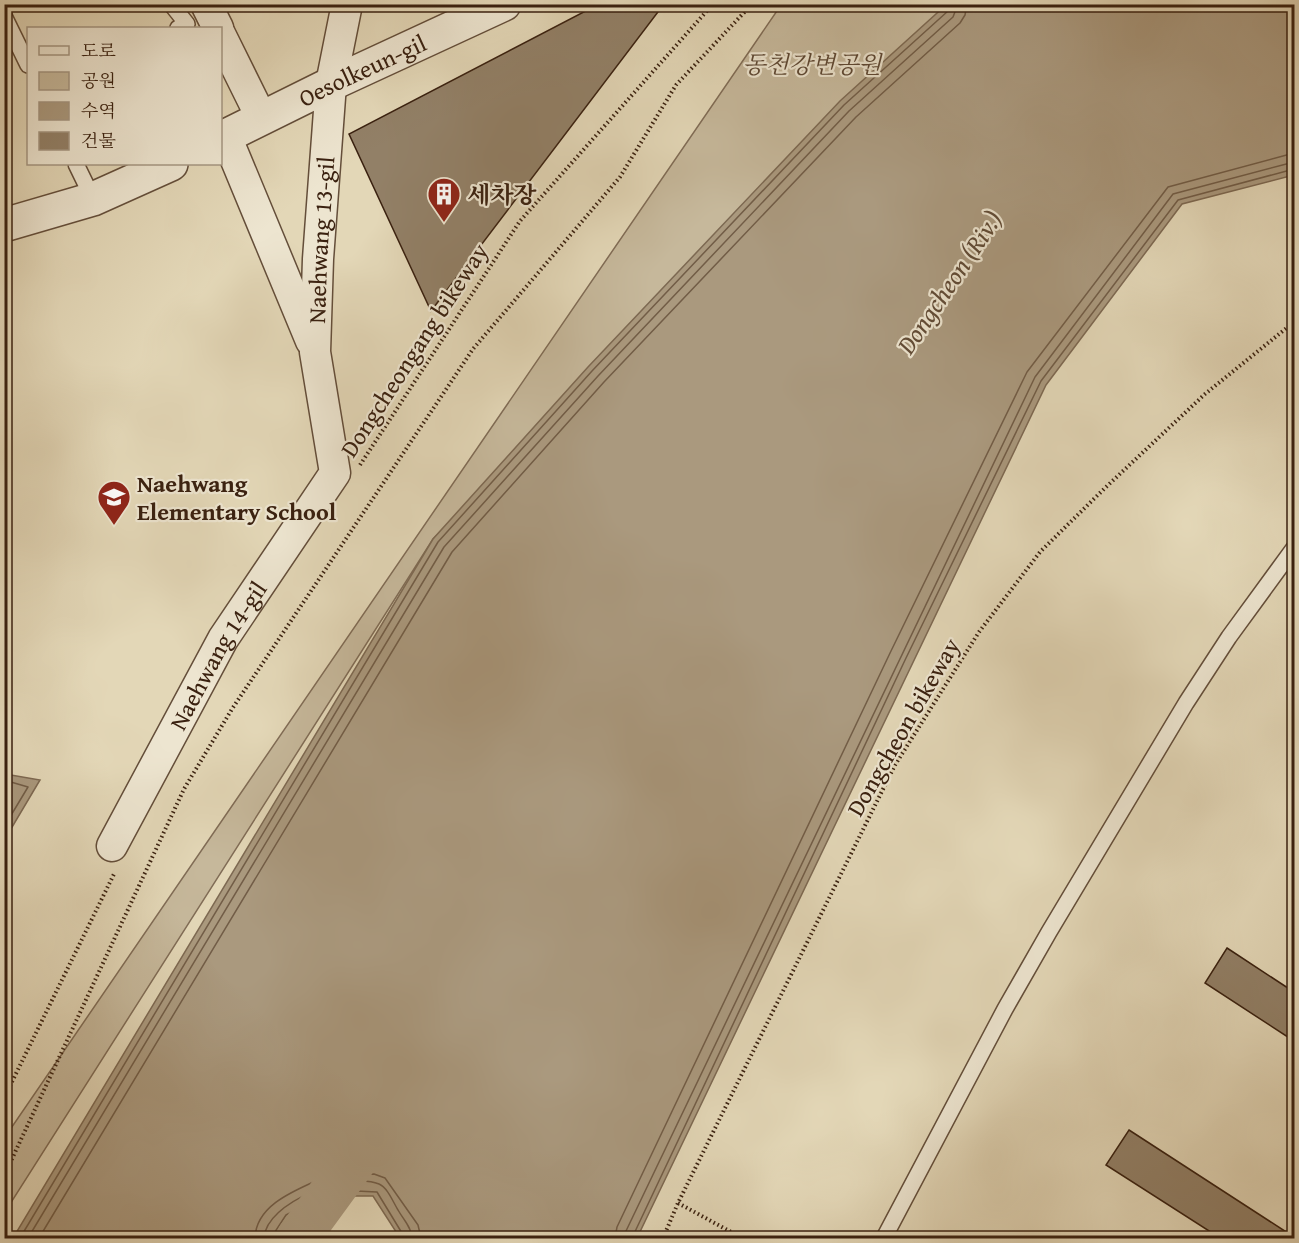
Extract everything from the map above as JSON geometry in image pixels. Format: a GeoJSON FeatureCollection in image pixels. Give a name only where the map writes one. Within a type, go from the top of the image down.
{"type":"FeatureCollection","features":[{"type":"Feature","properties":{"kind":"street"},"geometry":{"type":"LineString","coordinates":[[206,4],[218,27]]}},
{"type":"Feature","properties":{"kind":"street","name":"Naehwang 13-gil"},"geometry":{"type":"LineString","coordinates":[[344,474],[315,352],[318,259],[331,84],[347,4]]}},
{"type":"Feature","properties":{"kind":"street","name":"Oesolkeun-gil"},"geometry":{"type":"LineString","coordinates":[[223,137],[504,4]]}},
{"type":"Feature","properties":{"kind":"street"},"geometry":{"type":"LineString","coordinates":[[222,38],[262,119]]}},
{"type":"Feature","properties":{"kind":"street"},"geometry":{"type":"LineString","coordinates":[[223,137],[315,352]]}},
{"type":"Feature","properties":{"kind":"street"},"geometry":{"type":"LineString","coordinates":[[4,225],[93,199],[169,165]]}},
{"type":"Feature","properties":{"kind":"street","name":"Naehwang 14-gil"},"geometry":{"type":"LineString","coordinates":[[114,858],[223,639],[344,474]]}},
{"type":"Feature","properties":{"kind":"lane"},"geometry":{"type":"LineString","coordinates":[[171,4],[187,24],[180,27]]}},
{"type":"Feature","properties":{"kind":"lane"},"geometry":{"type":"LineString","coordinates":[[4,16],[27,63]]}},
{"type":"Feature","properties":{"kind":"lane"},"geometry":{"type":"LineString","coordinates":[[76,165],[93,199]]}},
{"type":"Feature","properties":{"kind":"lane"},"geometry":{"type":"LineString","coordinates":[[884,1239],[1005,1009],[1049,932],[1186,703],[1229,637],[1294,548]]}},
{"type":"Feature","properties":{"kind":"path","name":"Dongcheongang bikeway"},"geometry":{"type":"LineString","coordinates":[[344,474],[520,221],[713,4]]}},
{"type":"Feature","properties":{"kind":"path"},"geometry":{"type":"LineString","coordinates":[[4,1176],[184,789],[232,709],[473,349],[620,177],[676,85],[752,4]]}},
{"type":"Feature","properties":{"kind":"path","name":"Dongcheon bikeway"},"geometry":{"type":"LineString","coordinates":[[663,1239],[678,1203],[895,765],[980,632],[1040,552],[1089,503],[1204,394],[1294,322]]}},
{"type":"Feature","properties":{"kind":"path"},"geometry":{"type":"LineString","coordinates":[[4,1098],[114,858]]}},
{"type":"Feature","properties":{"kind":"path"},"geometry":{"type":"LineString","coordinates":[[678,1203],[742,1239]]}},
{"type":"Feature","properties":{"kind":"green space","name":"동천강변공원"},"geometry":{"type":"Polygon","coordinates":[[[781,5],[954,5],[433,539],[5,1212],[5,1137],[781,5]]]}},
{"type":"Feature","properties":{"kind":"water","name":"Dongcheon (Riv.)"},"geometry":{"type":"Polygon","coordinates":[[[947,4],[1294,5],[1294,175],[1182,204],[1046,385],[637,1238],[400,1238],[373,1196],[338,1196],[289,1219],[276,1238],[13,1238],[433,539],[588,367],[840,101],[947,4]]]}},
{"type":"Feature","properties":{"kind":"water"},"geometry":{"type":"Polygon","coordinates":[[[4,774],[40,780],[5,839],[4,774]]]}},
{"type":"Feature","properties":{"kind":"building","name":"세차장"},"geometry":{"type":"Polygon","coordinates":[[[599,4],[664,4],[431,311],[349,134],[599,4]]]}},
{"type":"Feature","properties":{"kind":"building"},"geometry":{"type":"Polygon","coordinates":[[[1227,948],[1294,992],[1294,1041],[1205,983],[1227,948]]]}},
{"type":"Feature","properties":{"kind":"building"},"geometry":{"type":"Polygon","coordinates":[[[1129,1130],[1294,1238],[1220,1238],[1106,1165],[1129,1130]]]}},
{"type":"Feature","properties":{"kind":"waterway"},"geometry":{"type":"LineString","coordinates":[[298,1238],[360,1153]]}},
{"type":"Feature","properties":{"kind":"place","name":"세차장"},"geometry":{"type":"Point","coordinates":[444,223]}},
{"type":"Feature","properties":{"kind":"place","name":"Naehwang Elementary School"},"geometry":{"type":"Point","coordinates":[114,526]}}]}
